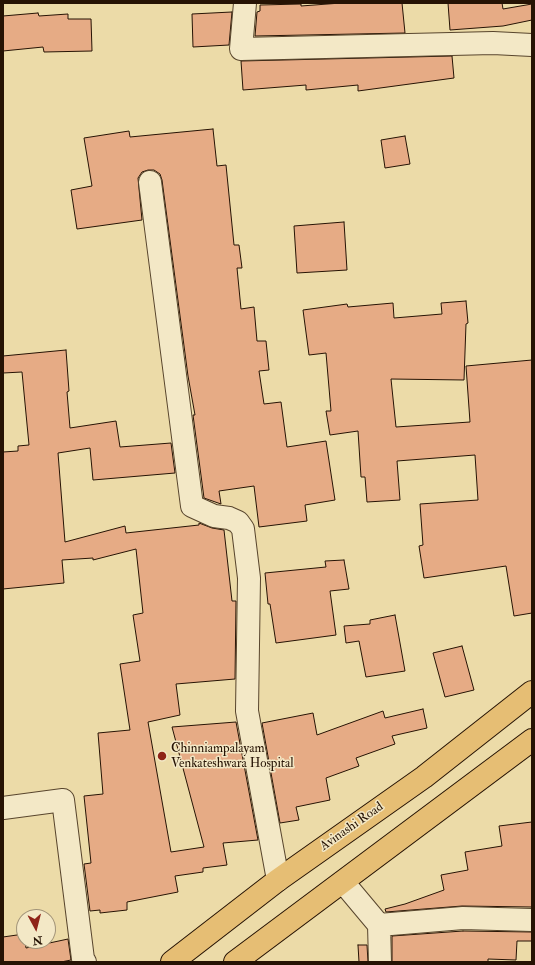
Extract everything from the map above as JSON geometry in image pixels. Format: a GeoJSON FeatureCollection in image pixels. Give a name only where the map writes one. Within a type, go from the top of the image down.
{"type":"FeatureCollection","features":[{"type":"Feature","properties":{"kind":"main road","name":"Avinashi Road"},"geometry":{"type":"LineString","coordinates":[[172,962],[278,880],[424,777],[532,692]]}},
{"type":"Feature","properties":{"kind":"main road"},"geometry":{"type":"LineString","coordinates":[[235,962],[532,740]]}},
{"type":"Feature","properties":{"kind":"street"},"geometry":{"type":"LineString","coordinates":[[245,3],[241,49],[485,43],[532,45]]}},
{"type":"Feature","properties":{"kind":"street"},"geometry":{"type":"LineString","coordinates":[[150,182],[192,506],[214,516],[229,518],[238,522],[243,529],[249,578],[247,711],[278,880]]}},
{"type":"Feature","properties":{"kind":"street"},"geometry":{"type":"LineString","coordinates":[[3,808],[63,800],[83,959],[85,962]]}},
{"type":"Feature","properties":{"kind":"street"},"geometry":{"type":"LineString","coordinates":[[343,882],[379,925],[380,962]]}},
{"type":"Feature","properties":{"kind":"street"},"geometry":{"type":"LineString","coordinates":[[379,925],[464,918],[532,920]]}},
{"type":"Feature","properties":{"kind":"building"},"geometry":{"type":"Polygon","coordinates":[[[341,3],[402,3],[405,33],[255,36],[257,12],[260,11],[260,5],[301,4],[301,6],[341,3]]]}},
{"type":"Feature","properties":{"kind":"building"},"geometry":{"type":"Polygon","coordinates":[[[448,3],[502,3],[503,9],[532,4],[532,20],[503,26],[450,30],[448,3]]]}},
{"type":"Feature","properties":{"kind":"building"},"geometry":{"type":"Polygon","coordinates":[[[232,12],[229,45],[193,47],[192,14],[232,12]]]}},
{"type":"Feature","properties":{"kind":"building"},"geometry":{"type":"Polygon","coordinates":[[[38,13],[39,16],[68,14],[68,19],[91,19],[92,51],[44,52],[43,47],[3,51],[3,16],[38,13]]]}},
{"type":"Feature","properties":{"kind":"building"},"geometry":{"type":"Polygon","coordinates":[[[452,56],[454,78],[358,91],[358,85],[306,90],[306,85],[243,90],[241,61],[452,56]]]}},
{"type":"Feature","properties":{"kind":"building"},"geometry":{"type":"Polygon","coordinates":[[[213,129],[217,166],[226,165],[234,245],[239,245],[242,268],[237,268],[241,309],[254,307],[257,341],[266,341],[269,370],[259,371],[264,404],[281,402],[287,447],[326,441],[335,500],[305,505],[307,521],[259,527],[254,486],[219,491],[221,504],[204,498],[193,415],[195,415],[188,376],[160,174],[154,170],[148,170],[142,172],[138,178],[142,220],[77,229],[71,190],[92,186],[84,138],[129,131],[130,137],[213,129]]]}},
{"type":"Feature","properties":{"kind":"building"},"geometry":{"type":"Polygon","coordinates":[[[405,136],[410,164],[385,168],[381,140],[405,136]]]}},
{"type":"Feature","properties":{"kind":"building"},"geometry":{"type":"Polygon","coordinates":[[[344,222],[347,270],[297,273],[294,226],[344,222]]]}},
{"type":"Feature","properties":{"kind":"building"},"geometry":{"type":"Polygon","coordinates":[[[466,301],[468,323],[466,324],[464,380],[391,379],[396,427],[470,422],[466,366],[532,360],[532,613],[514,616],[506,566],[424,578],[419,546],[423,545],[420,504],[478,500],[475,455],[397,461],[400,500],[367,502],[365,477],[361,477],[358,431],[330,435],[326,411],[331,411],[326,353],[309,355],[303,310],[347,304],[348,307],[393,303],[394,318],[442,314],[441,303],[466,301]]]}},
{"type":"Feature","properties":{"kind":"building"},"geometry":{"type":"Polygon","coordinates":[[[66,350],[70,428],[116,421],[120,447],[171,443],[175,473],[93,480],[90,448],[58,453],[65,542],[125,526],[126,533],[199,525],[199,523],[212,528],[224,530],[232,601],[236,601],[235,679],[176,684],[180,715],[148,722],[171,852],[204,847],[172,727],[236,722],[258,840],[223,843],[227,865],[203,868],[203,872],[175,876],[178,892],[127,902],[127,910],[100,913],[100,910],[90,911],[84,864],[91,863],[84,796],[103,794],[98,733],[130,730],[120,664],[140,661],[133,615],[143,613],[136,549],[93,560],[93,558],[62,560],[64,583],[3,589],[3,452],[18,451],[18,446],[29,445],[22,372],[3,373],[3,356],[66,350]]]}},
{"type":"Feature","properties":{"kind":"building"},"geometry":{"type":"Polygon","coordinates":[[[344,560],[349,589],[330,591],[336,635],[276,643],[270,604],[268,604],[265,573],[326,567],[325,561],[344,560]]]}},
{"type":"Feature","properties":{"kind":"building"},"geometry":{"type":"Polygon","coordinates":[[[395,615],[405,671],[366,677],[359,641],[346,643],[344,626],[370,624],[370,620],[395,615]]]}},
{"type":"Feature","properties":{"kind":"building"},"geometry":{"type":"Polygon","coordinates":[[[462,646],[474,690],[445,697],[433,653],[462,646]]]}},
{"type":"Feature","properties":{"kind":"building"},"geometry":{"type":"Polygon","coordinates":[[[423,709],[427,728],[392,736],[395,744],[356,758],[359,766],[326,778],[330,800],[296,807],[299,820],[280,823],[262,723],[313,713],[317,735],[383,711],[385,718],[423,709]]]}},
{"type":"Feature","properties":{"kind":"building"},"geometry":{"type":"Polygon","coordinates":[[[532,822],[532,907],[462,906],[386,912],[385,909],[405,904],[444,890],[441,875],[468,870],[465,852],[502,846],[499,826],[532,822]]]}},
{"type":"Feature","properties":{"kind":"building"},"geometry":{"type":"Polygon","coordinates":[[[463,931],[532,932],[532,941],[517,941],[516,960],[488,959],[488,962],[392,962],[392,936],[463,931]]]}},
{"type":"Feature","properties":{"kind":"building"},"geometry":{"type":"Polygon","coordinates":[[[16,935],[16,949],[56,949],[56,942],[68,939],[71,960],[61,962],[3,962],[3,937],[16,935]]]}},
{"type":"Feature","properties":{"kind":"building"},"geometry":{"type":"Polygon","coordinates":[[[358,945],[367,945],[368,962],[359,962],[358,945]]]}},
{"type":"Feature","properties":{"kind":"place","name":"Chinniampalayam Venkateshwara Hospital"},"geometry":{"type":"Point","coordinates":[162,756]}}]}
